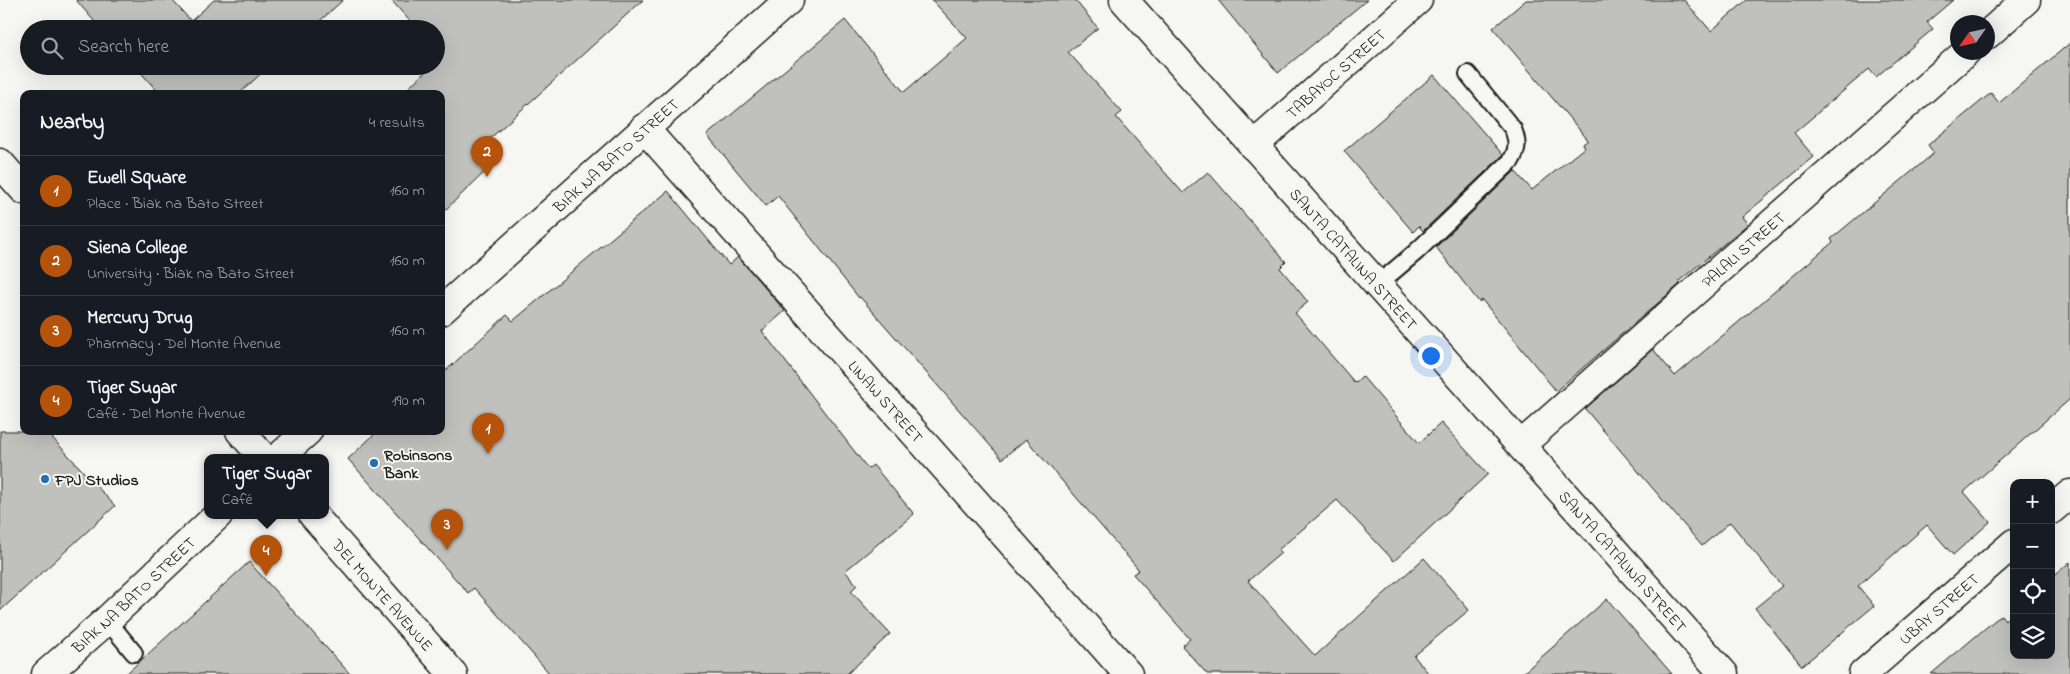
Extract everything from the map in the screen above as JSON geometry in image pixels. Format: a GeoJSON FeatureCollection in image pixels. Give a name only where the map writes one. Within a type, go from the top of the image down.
{"type":"FeatureCollection","features":[{"type":"Feature","properties":{"kind":"street","name":"BIAK NA BATO STREET"},"geometry":{"type":"LineString","coordinates":[[445,307],[788,0]]}},
{"type":"Feature","properties":{"kind":"street","name":"SANTA CATALINA STREET"},"geometry":{"type":"LineString","coordinates":[[1124,0],[1724,674]]}},
{"type":"Feature","properties":{"kind":"street","name":"TABAYOC STREET"},"geometry":{"type":"LineString","coordinates":[[1254,146],[1418,0]]}},
{"type":"Feature","properties":{"kind":"street"},"geometry":{"type":"LineString","coordinates":[[1995,28],[2026,0]]}},
{"type":"Feature","properties":{"kind":"street","name":"PALALI STREET"},"geometry":{"type":"LineString","coordinates":[[1521,445],[1957,60]]}},
{"type":"Feature","properties":{"kind":"street","name":"LINAW STREET"},"geometry":{"type":"LineString","coordinates":[[644,128],[1128,674]]}},
{"type":"Feature","properties":{"kind":"street"},"geometry":{"type":"LineString","coordinates":[[0,163],[20,186]]}},
{"type":"Feature","properties":{"kind":"street"},"geometry":{"type":"LineString","coordinates":[[244,435],[260,454]]}},
{"type":"Feature","properties":{"kind":"street"},"geometry":{"type":"LineString","coordinates":[[283,454],[304,435]]}},
{"type":"Feature","properties":{"kind":"street"},"geometry":{"type":"LineString","coordinates":[[2055,507],[2070,494]]}},
{"type":"Feature","properties":{"kind":"street","name":"BIAK NA BATO STREET"},"geometry":{"type":"LineString","coordinates":[[46,674],[107,620],[214,519]]}},
{"type":"Feature","properties":{"kind":"street","name":"DEL MONTE AVENUE"},"geometry":{"type":"LineString","coordinates":[[317,519],[453,674]]}},
{"type":"Feature","properties":{"kind":"street","name":"UBAY STREET"},"geometry":{"type":"LineString","coordinates":[[1863,674],[2010,546]]}},
{"type":"Feature","properties":{"kind":"lane"},"geometry":{"type":"LineString","coordinates":[[1378,285],[1416,252],[1511,161],[1517,151],[1517,140],[1513,130],[1468,74]]}},
{"type":"Feature","properties":{"kind":"lane"},"geometry":{"type":"LineString","coordinates":[[107,620],[134,653]]}},
{"type":"Feature","properties":{"kind":"building"},"geometry":{"type":"Polygon","coordinates":[[[76,0],[172,0],[190,20],[93,20],[76,0]]]}},
{"type":"Feature","properties":{"kind":"building"},"geometry":{"type":"Polygon","coordinates":[[[214,0],[343,0],[321,20],[192,20],[214,0]]]}},
{"type":"Feature","properties":{"kind":"building"},"geometry":{"type":"Polygon","coordinates":[[[391,0],[643,0],[475,152],[490,167],[445,210],[445,90],[406,90],[422,75],[445,75],[445,20],[409,20],[391,0]]]}},
{"type":"Feature","properties":{"kind":"building"},"geometry":{"type":"Polygon","coordinates":[[[932,0],[1075,0],[1098,28],[1068,52],[1122,112],[1116,117],[1183,193],[1208,172],[1286,262],[1280,268],[1308,302],[1295,313],[1355,383],[1362,376],[1419,443],[1441,423],[1488,474],[1394,561],[1337,500],[1278,550],[1281,553],[1248,581],[1315,656],[1424,558],[1469,610],[1414,656],[1429,674],[1207,674],[1182,646],[1190,639],[1133,574],[1139,570],[1026,439],[1002,459],[859,298],[778,196],[766,206],[707,135],[845,20],[904,92],[967,38],[932,0]]]}},
{"type":"Feature","properties":{"kind":"building"},"geometry":{"type":"Polygon","coordinates":[[[1218,0],[1367,0],[1278,73],[1218,0]]]}},
{"type":"Feature","properties":{"kind":"building"},"geometry":{"type":"Polygon","coordinates":[[[1526,0],[1684,0],[1711,31],[1747,0],[1953,0],[1927,22],[1933,29],[1876,77],[1869,69],[1794,133],[1814,157],[1742,217],[1748,224],[1678,282],[1680,284],[1556,391],[1482,300],[1479,302],[1436,247],[1515,171],[1532,190],[1585,147],[1583,144],[1588,140],[1493,28],[1526,0]]]}},
{"type":"Feature","properties":{"kind":"building"},"geometry":{"type":"Polygon","coordinates":[[[2070,43],[2070,399],[1964,492],[1990,522],[1953,555],[1927,525],[1858,586],[1874,606],[1802,666],[1755,608],[1782,586],[1730,522],[1702,546],[1585,409],[1653,349],[1675,376],[1833,242],[1831,239],[1934,153],[1928,145],[1991,93],[1999,103],[2070,43]]]}},
{"type":"Feature","properties":{"kind":"building"},"geometry":{"type":"Polygon","coordinates":[[[143,75],[259,75],[243,90],[156,90],[143,75]]]}},
{"type":"Feature","properties":{"kind":"building"},"geometry":{"type":"Polygon","coordinates":[[[1434,75],[1503,155],[1423,231],[1419,226],[1413,232],[1344,151],[1434,75]]]}},
{"type":"Feature","properties":{"kind":"building"},"geometry":{"type":"Polygon","coordinates":[[[668,191],[729,265],[738,257],[785,311],[762,331],[868,469],[873,465],[914,514],[845,571],[857,585],[851,591],[890,634],[847,674],[550,674],[474,588],[468,593],[348,459],[374,435],[445,435],[445,371],[507,315],[513,321],[668,191]]]}},
{"type":"Feature","properties":{"kind":"building","name":"FPJ Studios"},"geometry":{"type":"Polygon","coordinates":[[[0,431],[20,431],[20,435],[50,435],[115,506],[0,611],[0,431]]]}},
{"type":"Feature","properties":{"kind":"building"},"geometry":{"type":"Polygon","coordinates":[[[249,562],[350,674],[126,674],[249,562]]]}},
{"type":"Feature","properties":{"kind":"building"},"geometry":{"type":"Polygon","coordinates":[[[2070,562],[2070,674],[1931,674],[2001,615],[2005,620],[2010,615],[2010,659],[2055,659],[2055,575],[2070,562]]]}},
{"type":"Feature","properties":{"kind":"building"},"geometry":{"type":"Polygon","coordinates":[[[1607,599],[1672,674],[1522,674],[1561,640],[1607,599]]]}},
{"type":"Feature","properties":{"kind":"place","name":"Siena College"},"geometry":{"type":"Point","coordinates":[487,177]}},
{"type":"Feature","properties":{"kind":"place","name":"Ewell Square"},"geometry":{"type":"Point","coordinates":[488,454]}},
{"type":"Feature","properties":{"kind":"place","name":"Robinsons Bank"},"geometry":{"type":"Point","coordinates":[374,463]}},
{"type":"Feature","properties":{"kind":"place","name":"FPJ Studios"},"geometry":{"type":"Point","coordinates":[45,479]}},
{"type":"Feature","properties":{"kind":"place","name":"Mercury Drug"},"geometry":{"type":"Point","coordinates":[447,550]}},
{"type":"Feature","properties":{"kind":"place","name":"Tiger Sugar"},"geometry":{"type":"Point","coordinates":[266,576]}}]}
